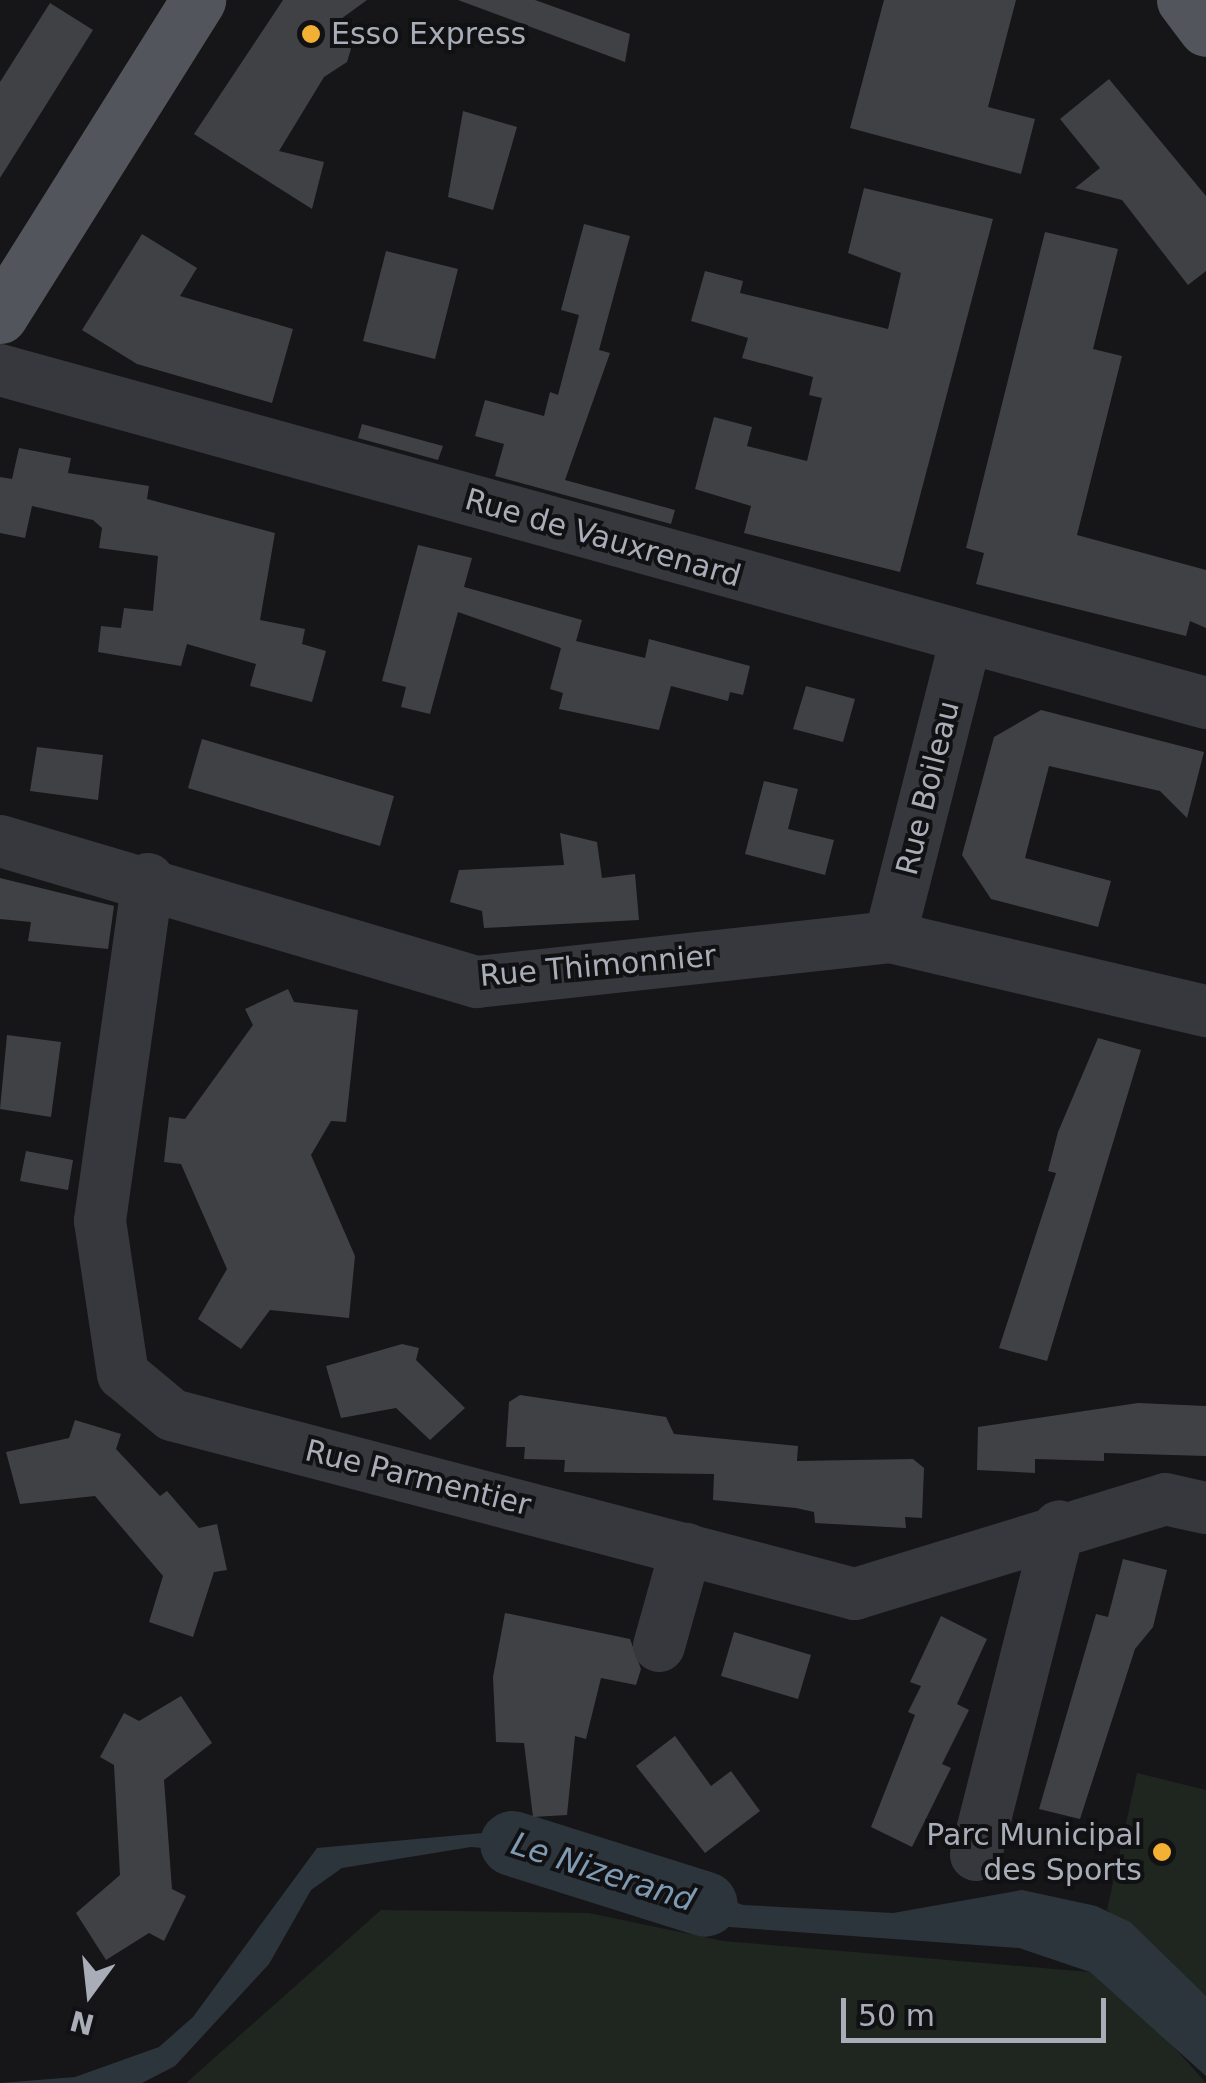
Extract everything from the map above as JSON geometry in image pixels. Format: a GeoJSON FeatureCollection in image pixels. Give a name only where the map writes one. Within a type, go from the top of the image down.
{"type":"FeatureCollection","features":[{"type":"Feature","properties":{"kind":"main road"},"geometry":{"type":"LineString","coordinates":[[0,316],[198,0]]}},
{"type":"Feature","properties":{"kind":"main road"},"geometry":{"type":"LineString","coordinates":[[1184,0],[1206,29]]}},
{"type":"Feature","properties":{"kind":"street","name":"Rue de Vauxrenard"},"geometry":{"type":"LineString","coordinates":[[0,370],[1206,703]]}},
{"type":"Feature","properties":{"kind":"street","name":"Rue Boileau"},"geometry":{"type":"LineString","coordinates":[[890,937],[966,639]]}},
{"type":"Feature","properties":{"kind":"street","name":"Rue Thimonnier"},"geometry":{"type":"LineString","coordinates":[[0,841],[148,879],[477,982],[890,937],[1206,1011]]}},
{"type":"Feature","properties":{"kind":"street","name":"Rue Parmentier"},"geometry":{"type":"LineString","coordinates":[[148,879],[100,1221],[124,1374],[172,1415],[855,1594],[1058,1526],[1165,1499],[1206,1508]]}},
{"type":"Feature","properties":{"kind":"street"},"geometry":{"type":"LineString","coordinates":[[976,1855],[1058,1526]]}},
{"type":"Feature","properties":{"kind":"street"},"geometry":{"type":"LineString","coordinates":[[659,1646],[686,1548]]}},
{"type":"Feature","properties":{"kind":"shaded area","name":"Parc Municipal des Sports"},"geometry":{"type":"Polygon","coordinates":[[[1137,1773],[1206,1790],[1206,1996],[1107,1910],[1137,1773]]]}},
{"type":"Feature","properties":{"kind":"shaded area"},"geometry":{"type":"Polygon","coordinates":[[[494,1832],[603,1855],[592,1885],[506,1850],[471,1847],[342,1868],[311,1890],[269,1964],[175,2066],[142,2083],[0,2083],[75,2077],[159,2047],[193,2017],[317,1848],[494,1832]]]}},
{"type":"Feature","properties":{"kind":"shaded area"},"geometry":{"type":"Polygon","coordinates":[[[623,1861],[743,1905],[893,1913],[1022,1890],[1096,1906],[1130,1922],[1206,1996],[1206,2076],[1090,1972],[1019,1948],[701,1925],[613,1893],[623,1861]]]}},
{"type":"Feature","properties":{"kind":"shaded area"},"geometry":{"type":"Polygon","coordinates":[[[381,1910],[589,1913],[723,1941],[1090,1972],[1133,2001],[1206,2083],[186,2083],[381,1910]]]}},
{"type":"Feature","properties":{"kind":"building"},"geometry":{"type":"Polygon","coordinates":[[[283,0],[367,0],[334,24],[351,49],[347,62],[324,77],[279,151],[324,162],[312,209],[194,134],[283,0]]]}},
{"type":"Feature","properties":{"kind":"building"},"geometry":{"type":"Polygon","coordinates":[[[458,0],[535,0],[630,34],[625,62],[458,0]]]}},
{"type":"Feature","properties":{"kind":"building"},"geometry":{"type":"Polygon","coordinates":[[[884,0],[1016,0],[988,107],[1035,119],[1021,174],[850,128],[884,0]]]}},
{"type":"Feature","properties":{"kind":"building"},"geometry":{"type":"Polygon","coordinates":[[[50,3],[93,30],[0,178],[0,82],[50,3]]]}},
{"type":"Feature","properties":{"kind":"building"},"geometry":{"type":"Polygon","coordinates":[[[1109,79],[1206,196],[1206,271],[1188,285],[1122,200],[1075,188],[1100,168],[1060,119],[1109,79]]]}},
{"type":"Feature","properties":{"kind":"building"},"geometry":{"type":"Polygon","coordinates":[[[463,111],[517,127],[493,210],[448,197],[463,111]]]}},
{"type":"Feature","properties":{"kind":"building"},"geometry":{"type":"Polygon","coordinates":[[[864,188],[993,219],[900,572],[744,533],[751,506],[695,489],[714,417],[752,427],[747,446],[807,461],[822,398],[809,395],[813,377],[742,358],[748,338],[691,321],[705,271],[743,281],[740,293],[888,329],[901,273],[848,253],[864,188]]]}},
{"type":"Feature","properties":{"kind":"building"},"geometry":{"type":"Polygon","coordinates":[[[584,224],[630,236],[599,350],[610,353],[565,480],[675,510],[671,524],[495,476],[504,444],[475,436],[485,400],[544,416],[550,392],[558,395],[579,315],[561,310],[584,224]]]}},
{"type":"Feature","properties":{"kind":"building"},"geometry":{"type":"Polygon","coordinates":[[[1045,232],[1118,249],[1093,349],[1122,356],[1077,535],[1206,570],[1206,628],[1190,621],[1186,636],[976,584],[984,553],[966,548],[1045,232]]]}},
{"type":"Feature","properties":{"kind":"building"},"geometry":{"type":"Polygon","coordinates":[[[142,234],[197,268],[180,296],[293,329],[272,403],[137,364],[82,330],[142,234]]]}},
{"type":"Feature","properties":{"kind":"building"},"geometry":{"type":"Polygon","coordinates":[[[386,251],[458,269],[435,359],[363,341],[386,251]]]}},
{"type":"Feature","properties":{"kind":"building"},"geometry":{"type":"Polygon","coordinates":[[[362,424],[443,446],[438,460],[358,438],[362,424]]]}},
{"type":"Feature","properties":{"kind":"building"},"geometry":{"type":"Polygon","coordinates":[[[19,448],[71,458],[68,473],[149,486],[147,499],[275,533],[260,620],[305,629],[302,644],[326,651],[312,702],[250,686],[256,664],[187,644],[181,666],[98,652],[101,626],[121,628],[124,608],[153,611],[158,556],[99,548],[102,528],[93,520],[32,506],[25,538],[0,533],[0,477],[12,479],[19,448]]]}},
{"type":"Feature","properties":{"kind":"building"},"geometry":{"type":"Polygon","coordinates":[[[418,545],[472,558],[464,587],[582,620],[576,641],[645,658],[649,639],[750,666],[743,695],[730,692],[728,701],[671,686],[659,730],[559,709],[563,693],[550,689],[561,648],[458,612],[430,714],[401,707],[406,687],[382,681],[418,545]]]}},
{"type":"Feature","properties":{"kind":"building"},"geometry":{"type":"Polygon","coordinates":[[[806,686],[855,699],[843,742],[793,729],[806,686]]]}},
{"type":"Feature","properties":{"kind":"building"},"geometry":{"type":"Polygon","coordinates":[[[1041,710],[1204,752],[1187,818],[1160,791],[1049,766],[1025,858],[1111,881],[1098,927],[991,899],[962,855],[994,737],[1041,710]]]}},
{"type":"Feature","properties":{"kind":"building"},"geometry":{"type":"Polygon","coordinates":[[[202,739],[394,796],[380,846],[188,788],[202,739]]]}},
{"type":"Feature","properties":{"kind":"building"},"geometry":{"type":"Polygon","coordinates":[[[37,747],[103,755],[98,800],[30,791],[37,747]]]}},
{"type":"Feature","properties":{"kind":"building"},"geometry":{"type":"Polygon","coordinates":[[[764,781],[798,789],[788,829],[834,840],[825,875],[745,854],[764,781]]]}},
{"type":"Feature","properties":{"kind":"building"},"geometry":{"type":"Polygon","coordinates":[[[560,833],[597,842],[602,878],[635,874],[639,920],[484,928],[482,911],[450,902],[459,870],[564,865],[560,833]]]}},
{"type":"Feature","properties":{"kind":"building"},"geometry":{"type":"Polygon","coordinates":[[[0,878],[114,906],[108,949],[28,941],[31,922],[0,919],[0,878]]]}},
{"type":"Feature","properties":{"kind":"building"},"geometry":{"type":"Polygon","coordinates":[[[288,989],[294,1002],[358,1010],[346,1122],[331,1121],[311,1155],[355,1256],[349,1318],[270,1310],[241,1349],[198,1319],[227,1269],[181,1164],[164,1162],[169,1117],[185,1119],[253,1025],[245,1009],[288,989]]]}},
{"type":"Feature","properties":{"kind":"building"},"geometry":{"type":"Polygon","coordinates":[[[7,1035],[61,1042],[51,1117],[0,1109],[7,1035]]]}},
{"type":"Feature","properties":{"kind":"building"},"geometry":{"type":"Polygon","coordinates":[[[1098,1038],[1141,1050],[1047,1361],[999,1348],[1056,1173],[1048,1171],[1058,1132],[1098,1038]]]}},
{"type":"Feature","properties":{"kind":"building"},"geometry":{"type":"Polygon","coordinates":[[[26,1151],[73,1160],[68,1190],[20,1181],[26,1151]]]}},
{"type":"Feature","properties":{"kind":"building"},"geometry":{"type":"Polygon","coordinates":[[[402,1344],[419,1348],[416,1360],[465,1408],[430,1440],[396,1408],[341,1418],[326,1366],[402,1344]]]}},
{"type":"Feature","properties":{"kind":"building"},"geometry":{"type":"Polygon","coordinates":[[[520,1395],[666,1417],[674,1434],[798,1446],[797,1461],[913,1459],[924,1468],[922,1518],[905,1517],[906,1528],[815,1523],[814,1512],[713,1500],[714,1474],[564,1472],[565,1460],[524,1459],[525,1447],[506,1447],[509,1402],[520,1395]]]}},
{"type":"Feature","properties":{"kind":"building"},"geometry":{"type":"Polygon","coordinates":[[[1138,1403],[1206,1406],[1206,1456],[1104,1453],[1104,1461],[1035,1459],[1035,1473],[977,1470],[978,1427],[1138,1403]]]}},
{"type":"Feature","properties":{"kind":"building"},"geometry":{"type":"Polygon","coordinates":[[[75,1420],[121,1434],[116,1449],[160,1496],[167,1491],[199,1528],[217,1524],[227,1570],[214,1572],[193,1637],[149,1622],[163,1576],[95,1496],[20,1504],[6,1452],[69,1438],[75,1420]]]}},
{"type":"Feature","properties":{"kind":"building"},"geometry":{"type":"Polygon","coordinates":[[[1123,1559],[1167,1570],[1153,1627],[1135,1649],[1080,1819],[1039,1809],[1096,1614],[1108,1617],[1123,1559]]]}},
{"type":"Feature","properties":{"kind":"building"},"geometry":{"type":"Polygon","coordinates":[[[505,1613],[630,1639],[641,1669],[636,1685],[601,1678],[586,1739],[575,1736],[567,1815],[533,1817],[524,1743],[496,1742],[493,1677],[505,1613]]]}},
{"type":"Feature","properties":{"kind":"building"},"geometry":{"type":"Polygon","coordinates":[[[941,1616],[987,1639],[957,1704],[969,1710],[942,1764],[951,1768],[912,1847],[871,1827],[915,1715],[908,1712],[921,1686],[910,1682],[941,1616]]]}},
{"type":"Feature","properties":{"kind":"building"},"geometry":{"type":"Polygon","coordinates":[[[734,1632],[811,1655],[798,1699],[721,1676],[734,1632]]]}},
{"type":"Feature","properties":{"kind":"building"},"geometry":{"type":"Polygon","coordinates":[[[181,1696],[212,1743],[164,1780],[172,1889],[186,1896],[164,1941],[149,1933],[106,1960],[76,1913],[120,1875],[114,1765],[100,1757],[124,1713],[139,1721],[181,1696]]]}},
{"type":"Feature","properties":{"kind":"building"},"geometry":{"type":"Polygon","coordinates":[[[675,1736],[711,1786],[731,1771],[760,1811],[705,1853],[636,1766],[675,1736]]]}},
{"type":"Feature","properties":{"kind":"waterway","name":"Le Nizerand"},"geometry":{"type":"LineString","coordinates":[[512,1843],[705,1904]]}},
{"type":"Feature","properties":{"kind":"place","name":"Esso Express"},"geometry":{"type":"Point","coordinates":[311,34]}},
{"type":"Feature","properties":{"kind":"place","name":"Parc Municipal des Sports"},"geometry":{"type":"Point","coordinates":[1162,1852]}}]}
